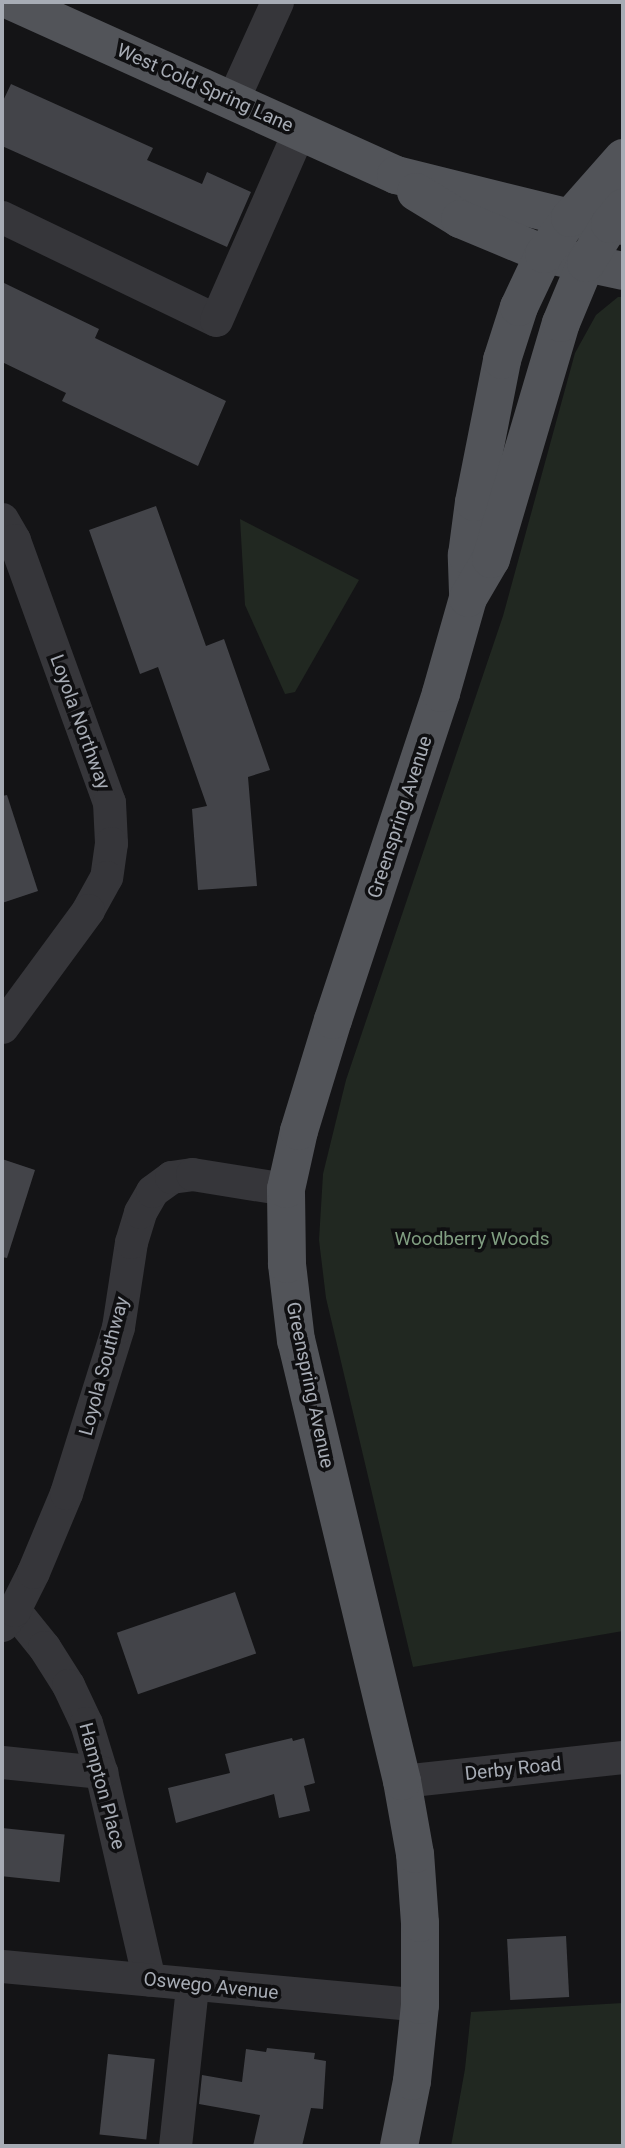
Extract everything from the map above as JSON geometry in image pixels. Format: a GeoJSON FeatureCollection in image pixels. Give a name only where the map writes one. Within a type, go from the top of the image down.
{"type":"FeatureCollection","features":[{"type":"Feature","properties":{"kind":"main road","name":"West Cold Spring Lane"},"geometry":{"type":"LineString","coordinates":[[13,2],[396,175],[570,218],[619,219]]}},
{"type":"Feature","properties":{"kind":"main road","name":"Greenspring Avenue"},"geometry":{"type":"LineString","coordinates":[[468,598],[467,555],[471,528],[502,360],[519,307],[544,254],[570,218],[623,158]]}},
{"type":"Feature","properties":{"kind":"main road","name":"West Cold Spring Lane"},"geometry":{"type":"LineString","coordinates":[[396,175],[420,196],[460,219],[544,254],[623,271]]}},
{"type":"Feature","properties":{"kind":"main road","name":"Greenspring Avenue"},"geometry":{"type":"LineString","coordinates":[[399,2146],[412,2081],[420,2005],[420,1923],[415,1854],[402,1781],[296,1341],[287,1264],[286,1189],[299,1131],[333,1020],[441,693],[468,598],[491,559],[561,323],[586,263],[619,219]]}},
{"type":"Feature","properties":{"kind":"street"},"geometry":{"type":"LineString","coordinates":[[232,101],[277,2]]}},
{"type":"Feature","properties":{"kind":"street"},"geometry":{"type":"LineString","coordinates":[[2,218],[216,320],[299,131]]}},
{"type":"Feature","properties":{"kind":"street","name":"Loyola Northway"},"geometry":{"type":"LineString","coordinates":[[2,519],[13,540],[109,802],[111,843],[106,877],[88,910],[2,1027]]}},
{"type":"Feature","properties":{"kind":"street","name":"Loyola Southway"},"geometry":{"type":"LineString","coordinates":[[8,1617],[66,1493],[97,1402],[118,1327],[131,1242],[140,1212],[152,1191],[171,1177],[192,1174],[286,1189]]}},
{"type":"Feature","properties":{"kind":"street","name":"Hampton Place"},"geometry":{"type":"LineString","coordinates":[[8,1617],[44,1647],[68,1685],[86,1723],[101,1772],[149,1980]]}},
{"type":"Feature","properties":{"kind":"street","name":"Derby Road"},"geometry":{"type":"LineString","coordinates":[[402,1781],[623,1757]]}},
{"type":"Feature","properties":{"kind":"street"},"geometry":{"type":"LineString","coordinates":[[2,1762],[101,1772]]}},
{"type":"Feature","properties":{"kind":"street","name":"Oswego Avenue"},"geometry":{"type":"LineString","coordinates":[[2,1966],[192,1986],[420,2005]]}},
{"type":"Feature","properties":{"kind":"street"},"geometry":{"type":"LineString","coordinates":[[174,2146],[192,1986]]}},
{"type":"Feature","properties":{"kind":"green space","name":"Woodberry Woods"},"geometry":{"type":"Polygon","coordinates":[[[618,297],[623,297],[623,1631],[413,1667],[326,1298],[319,1240],[323,1174],[346,1080],[503,616],[575,353],[596,315],[618,297]]]}},
{"type":"Feature","properties":{"kind":"green space"},"geometry":{"type":"Polygon","coordinates":[[[240,519],[359,580],[295,692],[285,694],[245,605],[240,519]]]}},
{"type":"Feature","properties":{"kind":"green space"},"geometry":{"type":"Polygon","coordinates":[[[623,2003],[623,2146],[451,2146],[465,2069],[471,2012],[623,2003]]]}},
{"type":"Feature","properties":{"kind":"building"},"geometry":{"type":"Polygon","coordinates":[[[11,84],[153,148],[147,160],[202,184],[207,172],[251,192],[227,247],[2,146],[2,103],[11,84]]]}},
{"type":"Feature","properties":{"kind":"building"},"geometry":{"type":"Polygon","coordinates":[[[2,282],[99,329],[95,338],[226,401],[198,466],[62,401],[66,393],[2,362],[2,282]]]}},
{"type":"Feature","properties":{"kind":"building"},"geometry":{"type":"Polygon","coordinates":[[[156,506],[206,646],[224,639],[270,770],[248,777],[257,886],[198,890],[192,809],[207,806],[158,667],[140,674],[89,530],[156,506]]]}},
{"type":"Feature","properties":{"kind":"building"},"geometry":{"type":"Polygon","coordinates":[[[7,795],[38,891],[2,903],[2,796],[7,795]]]}},
{"type":"Feature","properties":{"kind":"building"},"geometry":{"type":"Polygon","coordinates":[[[2,1159],[35,1170],[7,1258],[2,1257],[2,1159]]]}},
{"type":"Feature","properties":{"kind":"building"},"geometry":{"type":"Polygon","coordinates":[[[235,1592],[256,1653],[138,1694],[117,1633],[235,1592]]]}},
{"type":"Feature","properties":{"kind":"building"},"geometry":{"type":"Polygon","coordinates":[[[292,1738],[293,1741],[304,1738],[315,1783],[304,1786],[310,1811],[279,1818],[274,1794],[176,1823],[168,1788],[230,1773],[225,1754],[292,1738]]]}},
{"type":"Feature","properties":{"kind":"building"},"geometry":{"type":"Polygon","coordinates":[[[2,1828],[65,1835],[60,1882],[2,1876],[2,1828]]]}},
{"type":"Feature","properties":{"kind":"building"},"geometry":{"type":"Polygon","coordinates":[[[566,1936],[569,1997],[510,2000],[507,1939],[566,1936]]]}},
{"type":"Feature","properties":{"kind":"building"},"geometry":{"type":"Polygon","coordinates":[[[267,2048],[315,2053],[314,2059],[326,2061],[323,2109],[311,2108],[302,2146],[253,2146],[260,2115],[199,2104],[202,2075],[242,2082],[246,2049],[266,2052],[267,2048]]]}},
{"type":"Feature","properties":{"kind":"building"},"geometry":{"type":"Polygon","coordinates":[[[108,2054],[155,2059],[146,2139],[100,2135],[108,2054]]]}}]}
